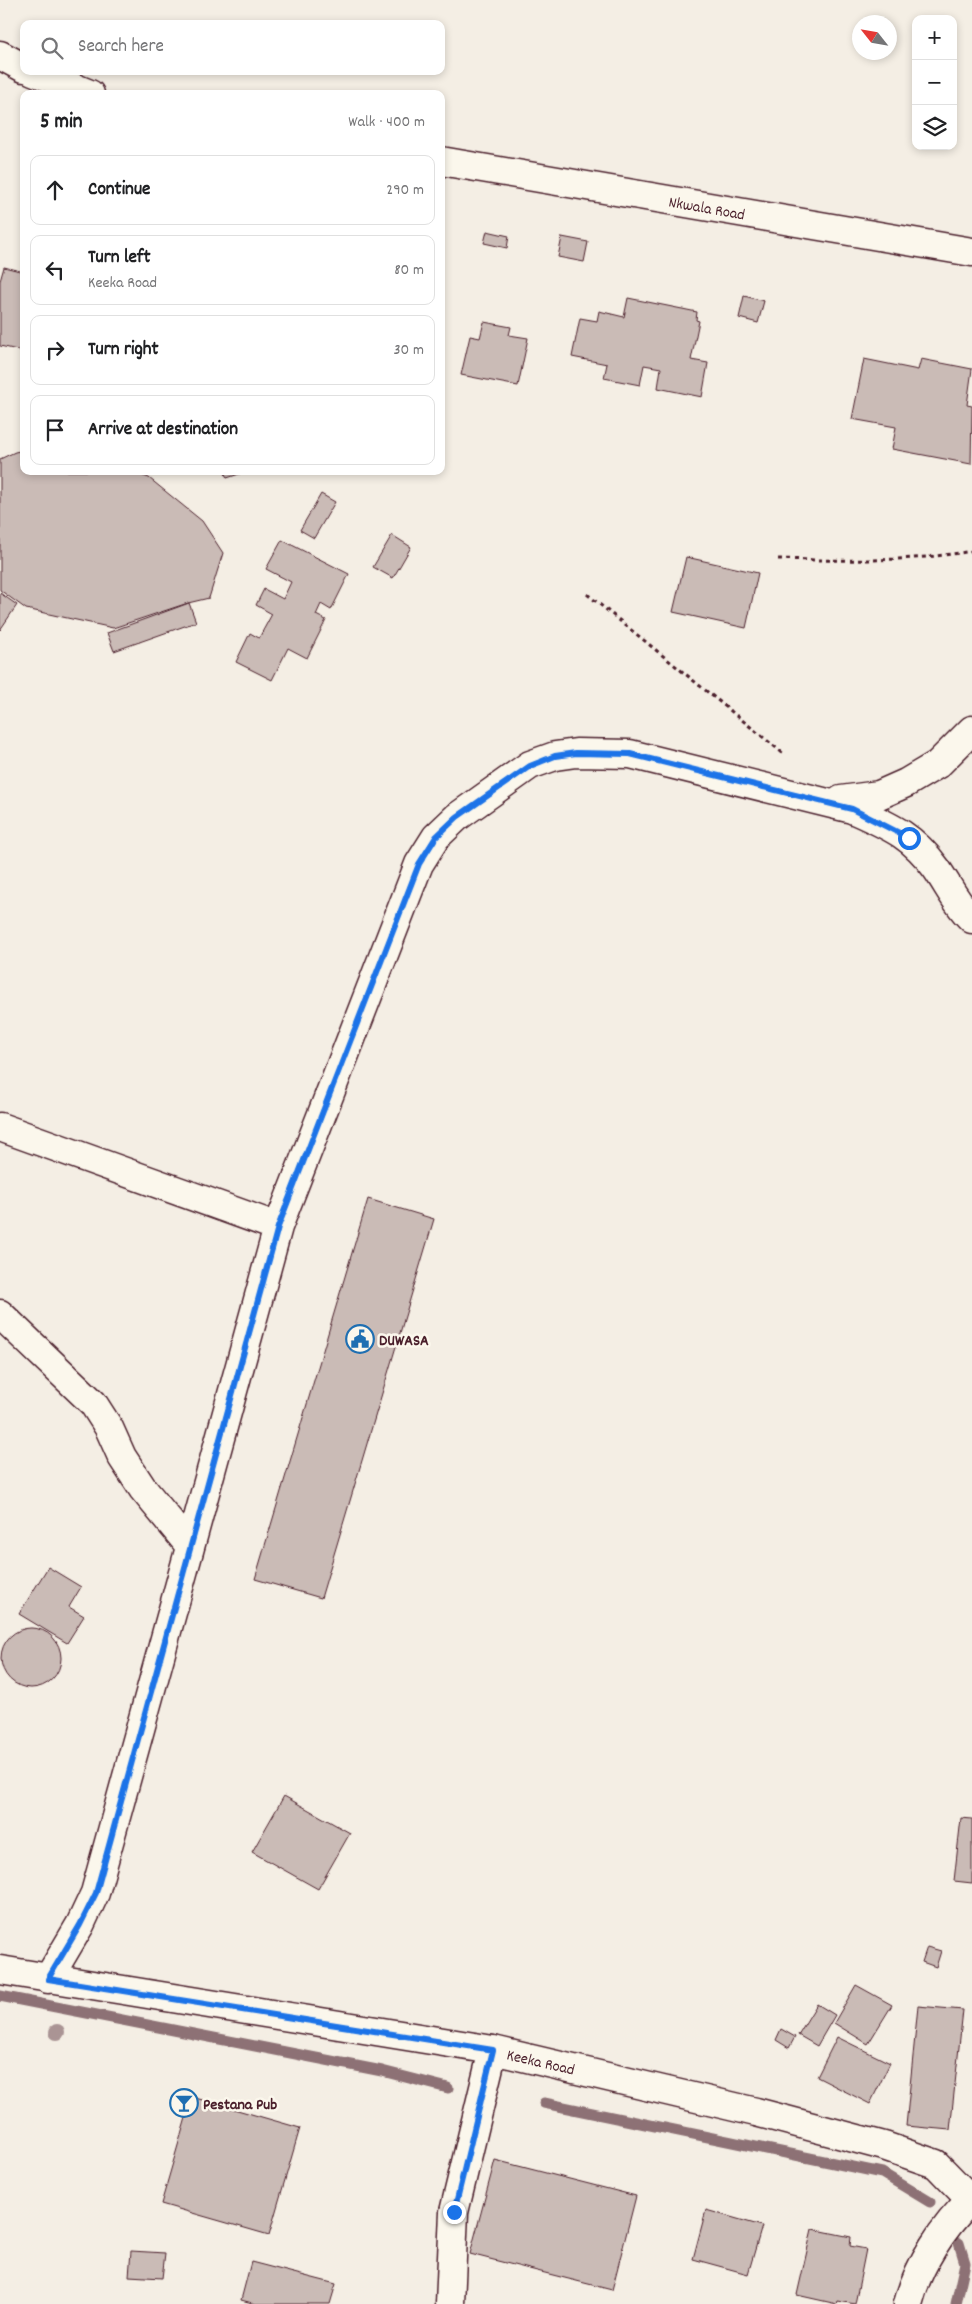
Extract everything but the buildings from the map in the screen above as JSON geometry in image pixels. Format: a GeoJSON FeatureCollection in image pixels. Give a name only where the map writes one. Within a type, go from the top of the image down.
{"type":"FeatureCollection","features":[{"type":"Feature","properties":{"kind":"street"},"geometry":{"type":"LineString","coordinates":[[0,55],[20,66]]}},
{"type":"Feature","properties":{"kind":"street"},"geometry":{"type":"LineString","coordinates":[[43,75],[80,90]]}},
{"type":"Feature","properties":{"kind":"street","name":"Nkwala Road"},"geometry":{"type":"LineString","coordinates":[[445,162],[972,252]]}},
{"type":"Feature","properties":{"kind":"street"},"geometry":{"type":"LineString","coordinates":[[841,800],[879,795],[906,784],[938,764],[972,730]]}},
{"type":"Feature","properties":{"kind":"street"},"geometry":{"type":"LineString","coordinates":[[48,1979],[80,1925],[96,1893],[278,1227],[419,864],[436,837],[457,817],[530,766],[555,756],[576,753],[630,754],[852,809],[909,838],[935,867],[972,919]]}},
{"type":"Feature","properties":{"kind":"street"},"geometry":{"type":"LineString","coordinates":[[0,1127],[278,1227]]}},
{"type":"Feature","properties":{"kind":"street"},"geometry":{"type":"LineString","coordinates":[[0,1314],[93,1403],[109,1428],[122,1457],[143,1489],[190,1546]]}},
{"type":"Feature","properties":{"kind":"street","name":"Keeka Road"},"geometry":{"type":"LineString","coordinates":[[0,1970],[493,2050],[756,2112],[884,2146],[936,2164],[971,2200]]}},
{"type":"Feature","properties":{"kind":"street"},"geometry":{"type":"LineString","coordinates":[[450,2304],[454,2212],[493,2050]]}},
{"type":"Feature","properties":{"kind":"street"},"geometry":{"type":"LineString","coordinates":[[908,2304],[930,2253],[948,2223],[971,2200]]}},
{"type":"Feature","properties":{"kind":"path"},"geometry":{"type":"LineString","coordinates":[[778,559],[861,562],[938,556],[972,551]]}},
{"type":"Feature","properties":{"kind":"path"},"geometry":{"type":"LineString","coordinates":[[587,594],[789,759]]}},
{"type":"Feature","properties":{"kind":"waterway"},"geometry":{"type":"LineString","coordinates":[[0,1996],[382,2071],[448,2088]]}},
{"type":"Feature","properties":{"kind":"waterway"},"geometry":{"type":"LineString","coordinates":[[544,2103],[882,2173],[930,2202]]}},
{"type":"Feature","properties":{"kind":"waterway"},"geometry":{"type":"LineString","coordinates":[[956,2304],[965,2263],[959,2243]]}},
{"type":"Feature","properties":{"kind":"place","name":"DUWASA"},"geometry":{"type":"Point","coordinates":[360,1339]}},
{"type":"Feature","properties":{"kind":"place","name":"Pestana Pub"},"geometry":{"type":"Point","coordinates":[184,2103]}},
{"type":"Feature","properties":{"kind":"route"},"geometry":{"type":"LineString","coordinates":[[454,2212],[493,2050],[48,1979],[80,1925],[96,1893],[278,1227],[419,864],[436,837],[457,817],[530,766],[555,756],[576,753],[630,754],[852,809],[909,838]]}}]}
